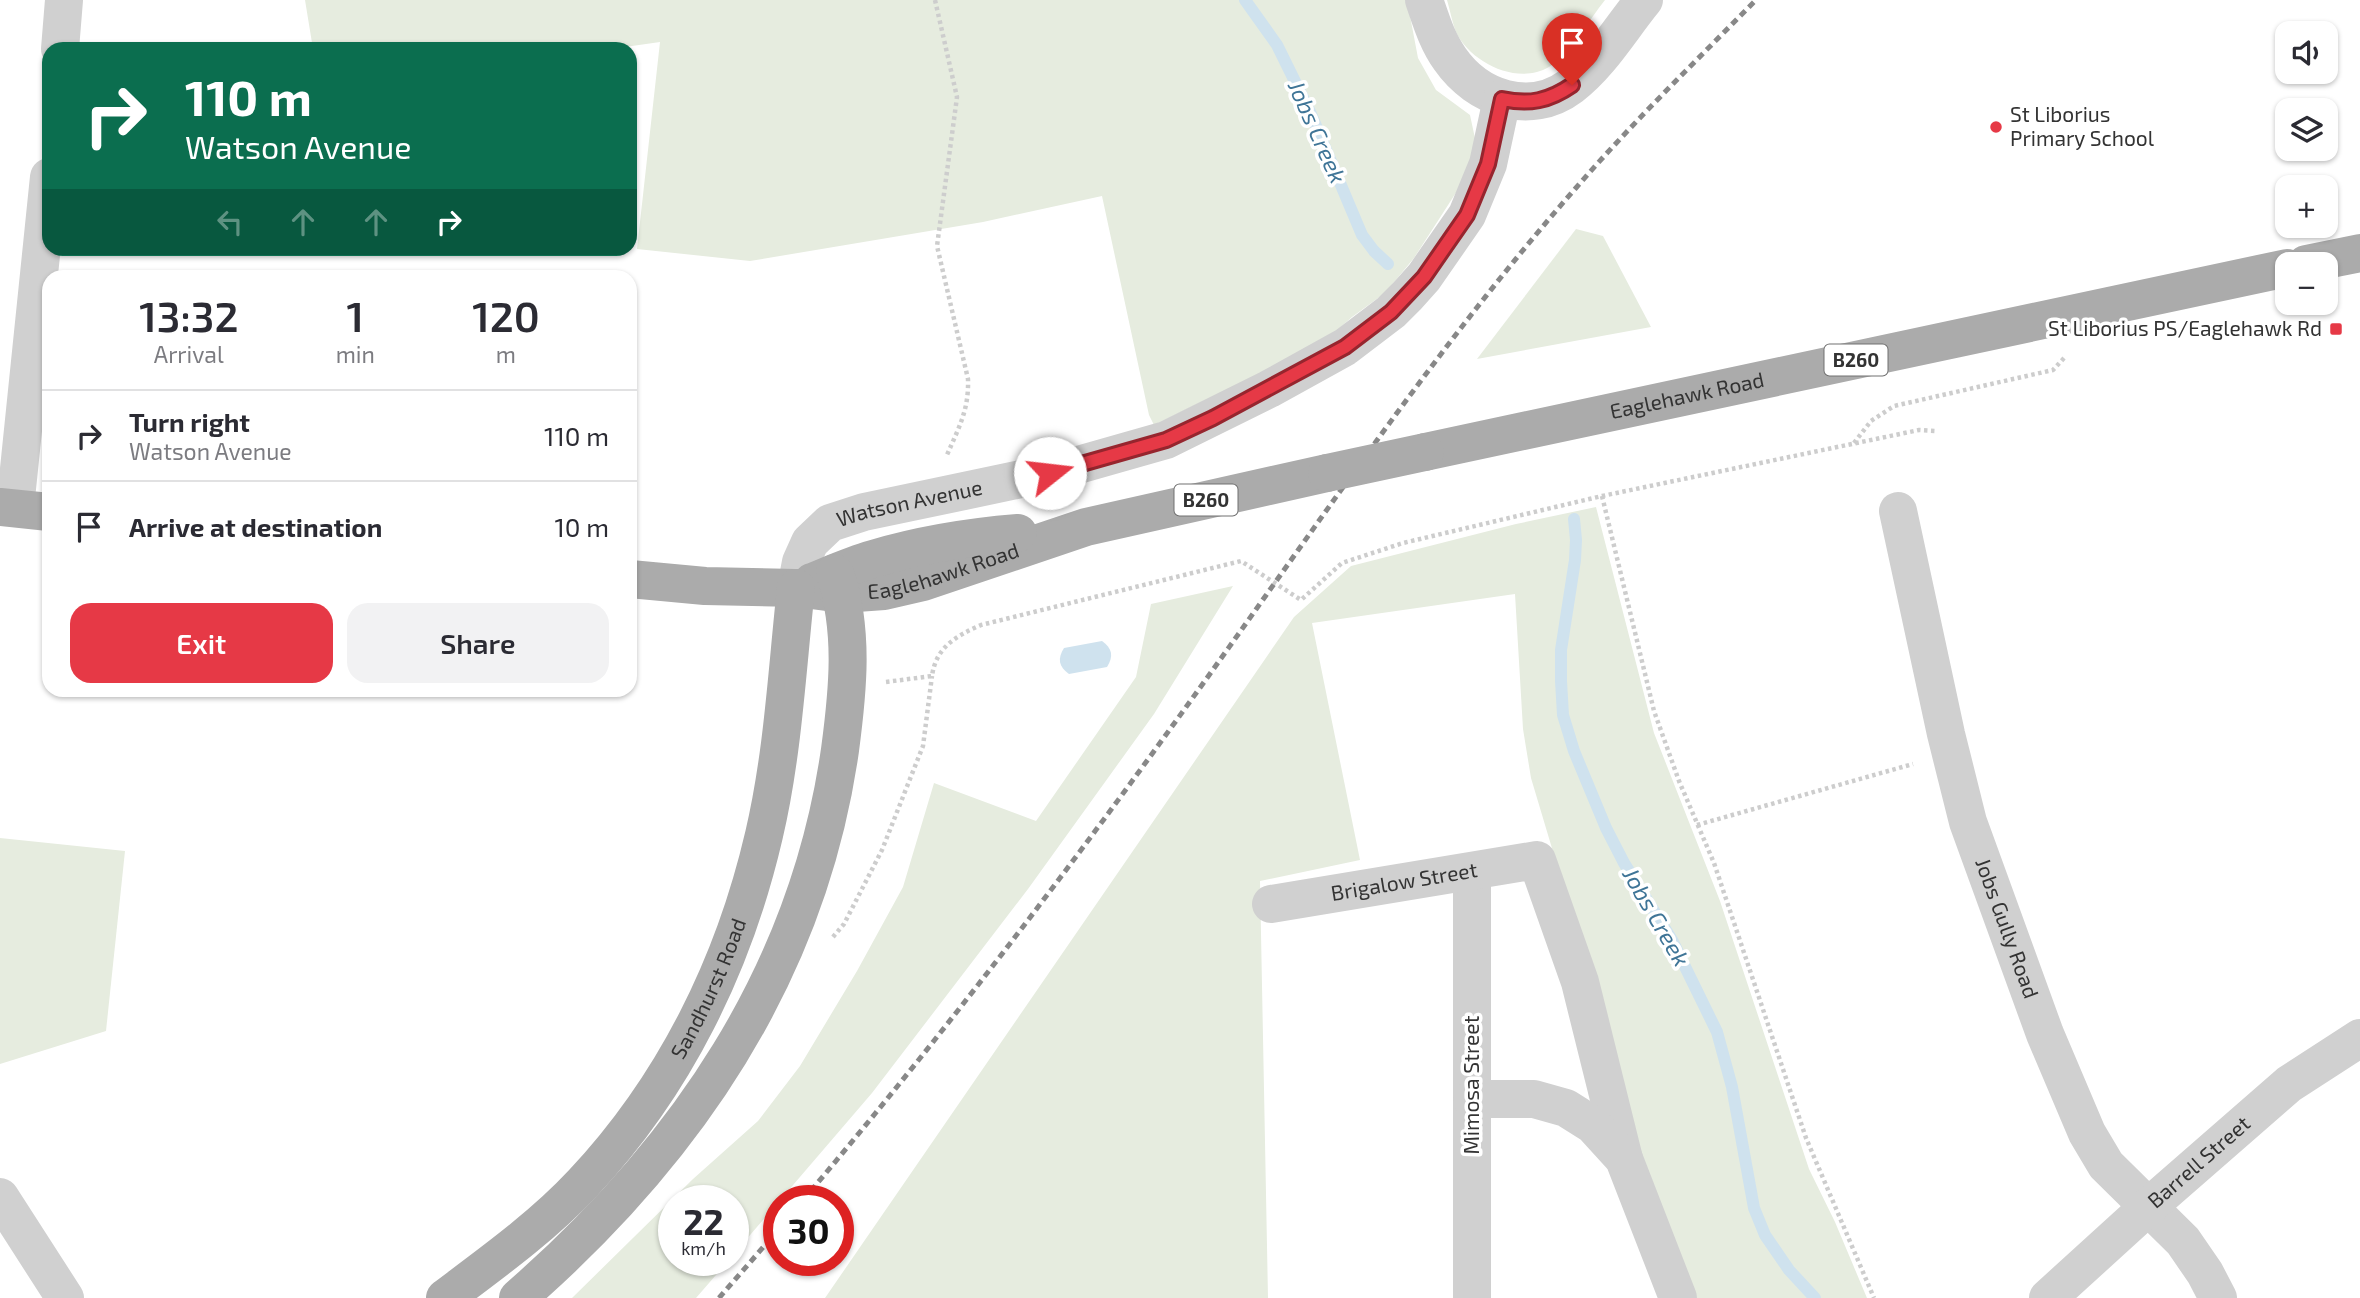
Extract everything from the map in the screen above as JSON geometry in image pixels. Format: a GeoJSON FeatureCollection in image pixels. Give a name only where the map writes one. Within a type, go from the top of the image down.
{"type":"FeatureCollection","features":[{"type":"Feature","properties":{"kind":"main road"},"geometry":{"type":"LineString","coordinates":[[2338,257],[2360,253]]}},
{"type":"Feature","properties":{"kind":"main road","name":"Eaglehawk Road"},"geometry":{"type":"LineString","coordinates":[[637,580],[705,586],[796,588],[839,583],[884,590],[923,582],[1086,527],[1327,472],[2275,271]]}},
{"type":"Feature","properties":{"kind":"main road"},"geometry":{"type":"LineString","coordinates":[[517,1298],[612,1206],[669,1143],[714,1082],[766,991],[804,901],[831,804],[848,684],[848,630],[839,583]]}},
{"type":"Feature","properties":{"kind":"main road","name":"Sandhurst Road"},"geometry":{"type":"LineString","coordinates":[[445,1298],[538,1224],[582,1184],[650,1103],[692,1033],[726,957],[764,833],[773,786],[796,588]]}},
{"type":"Feature","properties":{"kind":"street"},"geometry":{"type":"LineString","coordinates":[[61,42],[64,0]]}},
{"type":"Feature","properties":{"kind":"street"},"geometry":{"type":"LineString","coordinates":[[1424,0],[1440,43],[1451,60],[1473,83],[1502,99],[1518,102],[1538,102],[1572,85],[1596,60],[1644,0]]}},
{"type":"Feature","properties":{"kind":"street","name":"Watson Avenue"},"geometry":{"type":"LineString","coordinates":[[796,588],[801,562],[810,542],[830,523],[864,512],[1050,473],[1166,440],[1269,389],[1345,347],[1391,312],[1407,296],[1424,277],[1467,215],[1488,164],[1502,99]]}},
{"type":"Feature","properties":{"kind":"street"},"geometry":{"type":"LineString","coordinates":[[21,509],[42,256]]}},
{"type":"Feature","properties":{"kind":"street","name":"Jobs Gully Road"},"geometry":{"type":"LineString","coordinates":[[1898,511],[1968,822],[2045,1034],[2087,1133],[2106,1165],[2183,1241],[2218,1298]]}},
{"type":"Feature","properties":{"kind":"street","name":"Brigalow Street"},"geometry":{"type":"LineString","coordinates":[[1271,904],[1537,860],[1580,982],[1624,1159]]}},
{"type":"Feature","properties":{"kind":"street","name":"Mimosa Street"},"geometry":{"type":"LineString","coordinates":[[1472,872],[1472,1298]]}},
{"type":"Feature","properties":{"kind":"street","name":"Barrell Street"},"geometry":{"type":"LineString","coordinates":[[2048,1298],[2289,1084],[2360,1038]]}},
{"type":"Feature","properties":{"kind":"street"},"geometry":{"type":"LineString","coordinates":[[1472,1099],[1534,1099],[1566,1108],[1593,1125],[1624,1159],[1678,1298]]}},
{"type":"Feature","properties":{"kind":"street"},"geometry":{"type":"LineString","coordinates":[[0,1197],[65,1298]]}},
{"type":"Feature","properties":{"kind":"path"},"geometry":{"type":"LineString","coordinates":[[935,0],[957,97],[937,246],[968,379],[969,399],[942,468],[936,496]]}},
{"type":"Feature","properties":{"kind":"path"},"geometry":{"type":"LineString","coordinates":[[1853,444],[1871,421],[1894,406],[2053,370],[2071,351]]}},
{"type":"Feature","properties":{"kind":"path"},"geometry":{"type":"LineString","coordinates":[[923,746],[934,662],[948,643],[963,633],[1006,618],[1241,561],[1301,600],[1342,563],[1403,543],[1602,496],[1919,430],[1936,431]]}},
{"type":"Feature","properties":{"kind":"path"},"geometry":{"type":"LineString","coordinates":[[1602,496],[1654,711],[1714,863],[1806,1138],[1874,1298]]}},
{"type":"Feature","properties":{"kind":"path"},"geometry":{"type":"LineString","coordinates":[[878,681],[932,676]]}},
{"type":"Feature","properties":{"kind":"path"},"geometry":{"type":"LineString","coordinates":[[1697,825],[1951,754]]}},
{"type":"Feature","properties":{"kind":"shaded area"},"geometry":{"type":"Polygon","coordinates":[[[305,0],[1407,0],[1418,58],[1436,90],[1470,115],[1476,143],[1468,174],[1414,258],[1385,293],[1324,342],[1154,425],[1149,415],[1102,196],[983,222],[750,261],[637,249],[660,42],[637,45],[637,42],[312,42],[305,0]]]}},
{"type":"Feature","properties":{"kind":"shaded area"},"geometry":{"type":"Polygon","coordinates":[[[1447,0],[1605,0],[1557,61],[1536,72],[1523,74],[1496,68],[1472,53],[1456,32],[1447,0]]]}},
{"type":"Feature","properties":{"kind":"shaded area"},"geometry":{"type":"Polygon","coordinates":[[[1576,229],[1603,236],[1651,327],[1477,359],[1576,229]]]}},
{"type":"Feature","properties":{"kind":"shaded area"},"geometry":{"type":"Polygon","coordinates":[[[1596,507],[1654,733],[1720,901],[1809,1169],[1867,1298],[1691,1298],[1631,1136],[1580,942],[1531,778],[1523,729],[1515,594],[1312,623],[1360,860],[1260,881],[1268,1298],[825,1298],[840,1276],[854,1276],[854,1256],[1294,617],[1351,566],[1516,524],[1596,507]]]}},
{"type":"Feature","properties":{"kind":"shaded area"},"geometry":{"type":"Polygon","coordinates":[[[1233,586],[1154,714],[1028,889],[872,1093],[793,1185],[763,1185],[763,1220],[749,1236],[749,1185],[687,1185],[758,1121],[800,1066],[903,887],[934,783],[1036,821],[1136,677],[1151,604],[1233,586]]]}},
{"type":"Feature","properties":{"kind":"shaded area"},"geometry":{"type":"Polygon","coordinates":[[[0,838],[125,851],[106,1031],[0,1064],[0,838]]]}},
{"type":"Feature","properties":{"kind":"shaded area"},"geometry":{"type":"Polygon","coordinates":[[[658,1213],[658,1276],[715,1276],[696,1298],[572,1298],[658,1213]]]}},
{"type":"Feature","properties":{"kind":"water"},"geometry":{"type":"Polygon","coordinates":[[[1102,641],[1111,652],[1107,667],[1069,674],[1063,669],[1060,659],[1064,648],[1102,641]]]}},
{"type":"Feature","properties":{"kind":"waterway","name":"Jobs Creek"},"geometry":{"type":"LineString","coordinates":[[1245,0],[1277,45],[1311,114],[1362,235],[1388,264]]}},
{"type":"Feature","properties":{"kind":"waterway","name":"Jobs Creek"},"geometry":{"type":"LineString","coordinates":[[1574,519],[1575,560],[1561,650],[1563,715],[1574,751],[1606,828],[1624,863],[1672,940],[1717,1032],[1732,1087],[1754,1208],[1765,1235],[1789,1270],[1815,1298]]}},
{"type":"Feature","properties":{"kind":"railway"},"geometry":{"type":"LineString","coordinates":[[816,1185],[966,1001],[1070,865],[1393,418],[1481,302],[1597,164],[1756,0]]}},
{"type":"Feature","properties":{"kind":"railway"},"geometry":{"type":"LineString","coordinates":[[719,1298],[763,1247]]}},
{"type":"Feature","properties":{"kind":"place","name":"St Liborius Primary School"},"geometry":{"type":"Point","coordinates":[1996,127]}},
{"type":"Feature","properties":{"kind":"place","name":"St Liborius PS/Eaglehawk Rd"},"geometry":{"type":"Point","coordinates":[2336,329]}},
{"type":"Feature","properties":{"kind":"route"},"geometry":{"type":"LineString","coordinates":[[1050,473],[1166,440],[1213,418],[1345,347],[1391,312],[1407,296],[1424,277],[1467,215],[1488,164],[1502,99],[1538,102],[1561,93],[1572,85]]}}]}
